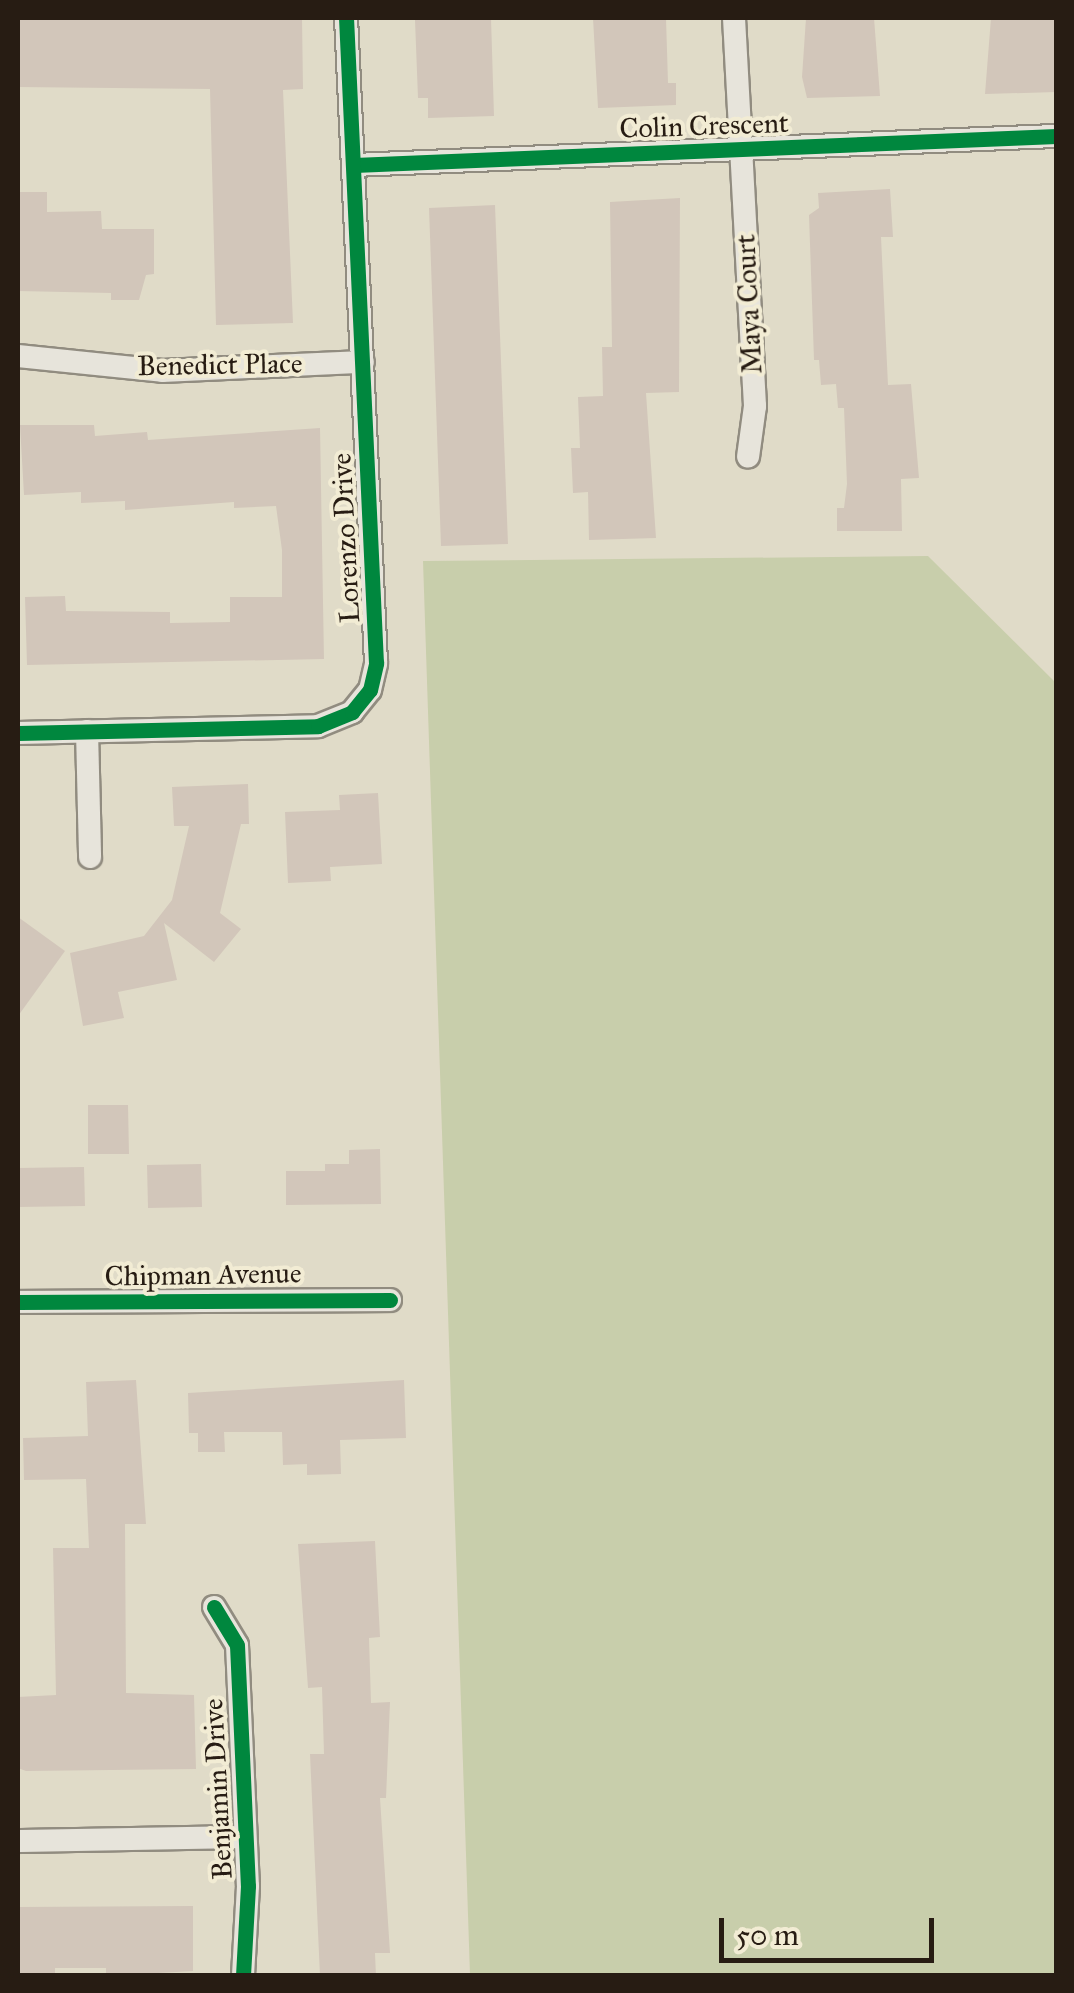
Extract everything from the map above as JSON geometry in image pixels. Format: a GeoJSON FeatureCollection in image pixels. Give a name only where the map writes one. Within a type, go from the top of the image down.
{"type":"FeatureCollection","features":[{"type":"Feature","properties":{"kind":"street","name":"Lorenzo Drive"},"geometry":{"type":"LineString","coordinates":[[18,733],[318,726],[345,717],[365,698],[376,663],[346,18]]}},
{"type":"Feature","properties":{"kind":"street","name":"Maya Court"},"geometry":{"type":"LineString","coordinates":[[734,18],[755,406],[748,457]]}},
{"type":"Feature","properties":{"kind":"street","name":"Colin Crescent"},"geometry":{"type":"LineString","coordinates":[[354,165],[1056,136]]}},
{"type":"Feature","properties":{"kind":"street","name":"Benedict Place"},"geometry":{"type":"LineString","coordinates":[[18,356],[162,371],[362,362]]}},
{"type":"Feature","properties":{"kind":"street"},"geometry":{"type":"LineString","coordinates":[[86,731],[90,857]]}},
{"type":"Feature","properties":{"kind":"street","name":"Chipman Avenue"},"geometry":{"type":"LineString","coordinates":[[18,1302],[390,1300]]}},
{"type":"Feature","properties":{"kind":"street","name":"Benjamin Drive"},"geometry":{"type":"LineString","coordinates":[[214,1606],[237,1644],[245,1838],[244,1976]]}},
{"type":"Feature","properties":{"kind":"street"},"geometry":{"type":"LineString","coordinates":[[18,1840],[245,1838]]}},
{"type":"Feature","properties":{"kind":"green space"},"geometry":{"type":"Polygon","coordinates":[[[928,556],[1056,683],[1056,1975],[470,1975],[423,561],[928,556]]]}},
{"type":"Feature","properties":{"kind":"building"},"geometry":{"type":"Polygon","coordinates":[[[18,18],[302,18],[303,89],[283,90],[293,323],[216,325],[210,89],[18,87],[18,18]]]}},
{"type":"Feature","properties":{"kind":"building"},"geometry":{"type":"Polygon","coordinates":[[[491,18],[494,116],[428,118],[428,98],[418,98],[415,20],[491,18]]]}},
{"type":"Feature","properties":{"kind":"building"},"geometry":{"type":"Polygon","coordinates":[[[593,18],[666,18],[668,83],[676,83],[676,105],[598,108],[593,18]]]}},
{"type":"Feature","properties":{"kind":"building"},"geometry":{"type":"Polygon","coordinates":[[[806,18],[874,18],[880,96],[807,98],[802,77],[806,18]]]}},
{"type":"Feature","properties":{"kind":"building"},"geometry":{"type":"Polygon","coordinates":[[[991,18],[1056,18],[1056,92],[985,94],[991,18]]]}},
{"type":"Feature","properties":{"kind":"building"},"geometry":{"type":"Polygon","coordinates":[[[890,189],[893,237],[881,237],[888,385],[911,384],[919,478],[901,479],[902,531],[837,531],[837,508],[844,508],[847,484],[844,408],[838,408],[836,384],[821,385],[819,360],[814,360],[809,215],[819,208],[818,193],[890,189]]]}},
{"type":"Feature","properties":{"kind":"building"},"geometry":{"type":"Polygon","coordinates":[[[18,192],[47,192],[47,212],[101,211],[102,229],[154,229],[154,274],[146,275],[139,300],[111,300],[111,293],[18,291],[18,192]]]}},
{"type":"Feature","properties":{"kind":"building"},"geometry":{"type":"Polygon","coordinates":[[[680,198],[679,392],[646,393],[656,538],[589,540],[588,492],[573,493],[571,448],[580,448],[578,397],[603,396],[602,347],[612,347],[610,202],[680,198]]]}},
{"type":"Feature","properties":{"kind":"building"},"geometry":{"type":"Polygon","coordinates":[[[495,205],[508,544],[441,546],[429,208],[495,205]]]}},
{"type":"Feature","properties":{"kind":"building"},"geometry":{"type":"Polygon","coordinates":[[[20,425],[94,425],[95,436],[147,432],[148,440],[320,428],[324,659],[27,665],[25,597],[65,596],[66,611],[170,612],[170,623],[230,622],[230,597],[282,597],[282,550],[276,506],[234,508],[234,502],[125,510],[125,501],[81,503],[81,492],[24,495],[20,425]]]}},
{"type":"Feature","properties":{"kind":"building"},"geometry":{"type":"Polygon","coordinates":[[[248,784],[249,824],[241,824],[220,913],[241,929],[214,962],[164,923],[177,980],[118,992],[124,1018],[83,1026],[70,953],[144,936],[172,900],[189,826],[174,826],[172,787],[248,784]]]}},
{"type":"Feature","properties":{"kind":"building"},"geometry":{"type":"Polygon","coordinates":[[[378,793],[382,864],[330,867],[331,881],[288,883],[285,812],[340,810],[339,795],[378,793]]]}},
{"type":"Feature","properties":{"kind":"building"},"geometry":{"type":"Polygon","coordinates":[[[18,917],[65,951],[18,1016],[18,917]]]}},
{"type":"Feature","properties":{"kind":"building"},"geometry":{"type":"Polygon","coordinates":[[[88,1105],[128,1105],[129,1154],[88,1154],[88,1105]]]}},
{"type":"Feature","properties":{"kind":"building"},"geometry":{"type":"Polygon","coordinates":[[[380,1149],[381,1204],[286,1205],[286,1171],[325,1171],[325,1164],[349,1164],[349,1150],[380,1149]]]}},
{"type":"Feature","properties":{"kind":"building"},"geometry":{"type":"Polygon","coordinates":[[[201,1164],[202,1207],[148,1208],[147,1165],[201,1164]]]}},
{"type":"Feature","properties":{"kind":"building"},"geometry":{"type":"Polygon","coordinates":[[[84,1167],[85,1206],[18,1207],[18,1168],[84,1167]]]}},
{"type":"Feature","properties":{"kind":"building"},"geometry":{"type":"Polygon","coordinates":[[[136,1380],[146,1524],[125,1524],[126,1693],[194,1695],[196,1769],[26,1771],[18,1768],[18,1697],[56,1695],[53,1548],[89,1548],[86,1479],[24,1480],[23,1438],[88,1436],[86,1382],[136,1380]]]}},
{"type":"Feature","properties":{"kind":"building"},"geometry":{"type":"Polygon","coordinates":[[[404,1380],[406,1438],[340,1440],[341,1474],[307,1475],[307,1464],[283,1465],[282,1432],[224,1432],[225,1452],[198,1452],[198,1433],[189,1433],[188,1393],[404,1380]]]}},
{"type":"Feature","properties":{"kind":"building"},"geometry":{"type":"Polygon","coordinates":[[[375,1541],[380,1637],[369,1638],[371,1703],[390,1702],[386,1798],[380,1798],[390,1953],[375,1953],[376,1976],[320,1976],[310,1754],[324,1754],[322,1687],[308,1688],[298,1544],[375,1541]]]}},
{"type":"Feature","properties":{"kind":"building"},"geometry":{"type":"Polygon","coordinates":[[[193,1906],[193,1971],[106,1976],[106,1968],[55,1968],[55,1976],[18,1976],[18,1907],[193,1906]]]}},
{"type":"Feature","properties":{"kind":"cycle path"},"geometry":{"type":"LineString","coordinates":[[18,733],[318,726],[352,712],[370,690],[376,663],[346,18]]}},
{"type":"Feature","properties":{"kind":"cycle path"},"geometry":{"type":"LineString","coordinates":[[354,165],[1056,136]]}},
{"type":"Feature","properties":{"kind":"cycle path"},"geometry":{"type":"LineString","coordinates":[[18,1302],[390,1300]]}},
{"type":"Feature","properties":{"kind":"cycle path"},"geometry":{"type":"LineString","coordinates":[[214,1607],[237,1645],[248,1886],[243,1976]]}}]}
